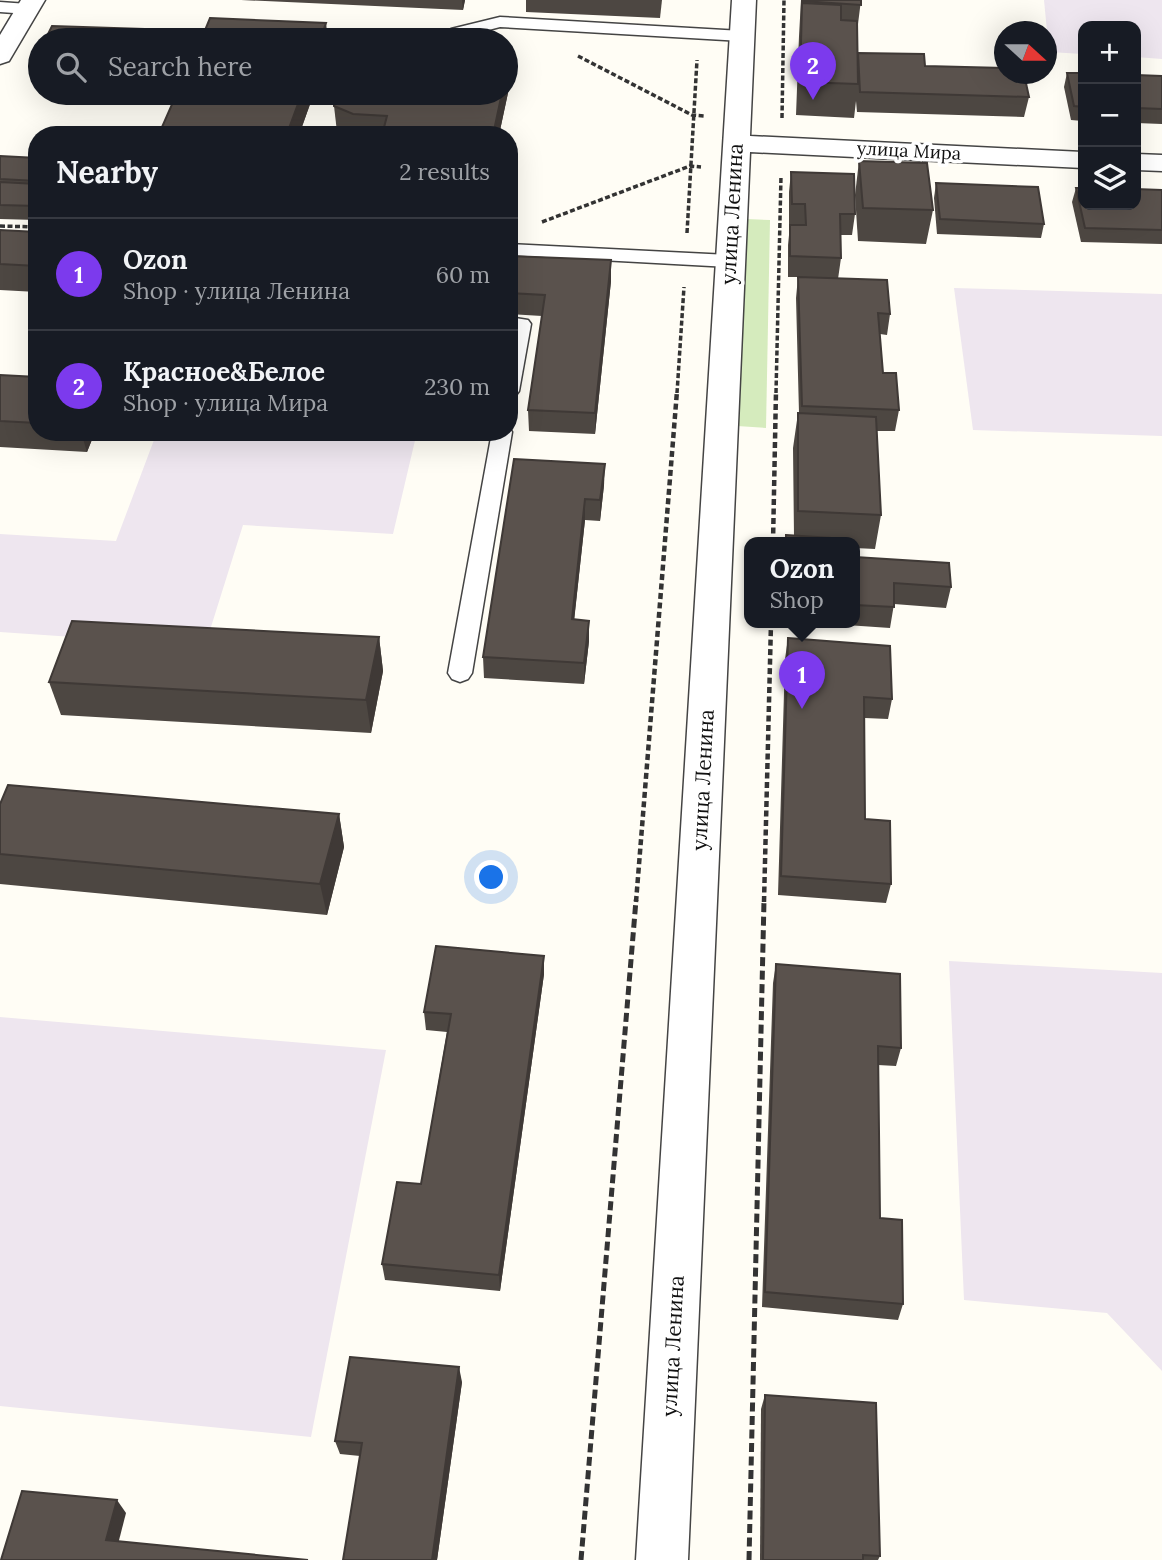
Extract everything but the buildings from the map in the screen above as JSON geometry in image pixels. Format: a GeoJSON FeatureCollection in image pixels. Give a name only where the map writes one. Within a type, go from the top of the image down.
{"type":"FeatureCollection","features":[{"type":"Feature","properties":{"kind":"street","name":"улица Ленина"},"geometry":{"type":"LineString","coordinates":[[662,1560],[744,0]]}},
{"type":"Feature","properties":{"kind":"street"},"geometry":{"type":"LineString","coordinates":[[0,55],[30,4]]}},
{"type":"Feature","properties":{"kind":"street","name":"улица Мира"},"geometry":{"type":"LineString","coordinates":[[736,144],[1078,159]]}},
{"type":"Feature","properties":{"kind":"street"},"geometry":{"type":"LineString","coordinates":[[1141,162],[1162,163]]}},
{"type":"Feature","properties":{"kind":"lane"},"geometry":{"type":"LineString","coordinates":[[0,7],[30,4]]}},
{"type":"Feature","properties":{"kind":"lane"},"geometry":{"type":"LineString","coordinates":[[474,28],[500,22],[742,36]]}},
{"type":"Feature","properties":{"kind":"lane"},"geometry":{"type":"LineString","coordinates":[[518,250],[729,261]]}},
{"type":"Feature","properties":{"kind":"lane"},"geometry":{"type":"LineString","coordinates":[[518,324],[521,324],[518,341]]}},
{"type":"Feature","properties":{"kind":"lane"},"geometry":{"type":"LineString","coordinates":[[460,673],[500,441]]}},
{"type":"Feature","properties":{"kind":"path"},"geometry":{"type":"LineString","coordinates":[[535,224],[690,166],[782,118],[783,0]]}},
{"type":"Feature","properties":{"kind":"path"},"geometry":{"type":"LineString","coordinates":[[581,1560],[672,474],[699,34]]}},
{"type":"Feature","properties":{"kind":"path"},"geometry":{"type":"LineString","coordinates":[[573,53],[692,115],[736,144]]}},
{"type":"Feature","properties":{"kind":"path"},"geometry":{"type":"LineString","coordinates":[[773,537],[782,145]]}},
{"type":"Feature","properties":{"kind":"path"},"geometry":{"type":"LineString","coordinates":[[0,226],[28,227]]}},
{"type":"Feature","properties":{"kind":"path"},"geometry":{"type":"LineString","coordinates":[[749,1560],[771,628]]}},
{"type":"Feature","properties":{"kind":"shaded area"},"geometry":{"type":"Polygon","coordinates":[[[1044,0],[1162,0],[1162,59],[1141,57],[1141,21],[1078,21],[1078,54],[1057,52],[1057,21],[1046,21],[1044,0]]]}},
{"type":"Feature","properties":{"kind":"shaded area"},"geometry":{"type":"Polygon","coordinates":[[[954,288],[1162,294],[1162,436],[973,430],[954,288]]]}},
{"type":"Feature","properties":{"kind":"shaded area"},"geometry":{"type":"Polygon","coordinates":[[[154,441],[415,441],[393,534],[243,525],[205,646],[0,632],[0,534],[116,541],[154,441]]]}},
{"type":"Feature","properties":{"kind":"shaded area"},"geometry":{"type":"Polygon","coordinates":[[[949,961],[1162,973],[1162,1371],[1107,1313],[964,1300],[949,961]]]}},
{"type":"Feature","properties":{"kind":"shaded area"},"geometry":{"type":"Polygon","coordinates":[[[0,1017],[386,1050],[311,1437],[0,1406],[0,1017]]]}},
{"type":"Feature","properties":{"kind":"green space"},"geometry":{"type":"Polygon","coordinates":[[[746,219],[770,220],[766,428],[737,426],[746,219]]]}},
{"type":"Feature","properties":{"kind":"place","name":"Красное&Белое"},"geometry":{"type":"Point","coordinates":[813,100]}},
{"type":"Feature","properties":{"kind":"place","name":"Ozon"},"geometry":{"type":"Point","coordinates":[802,709]}}]}
